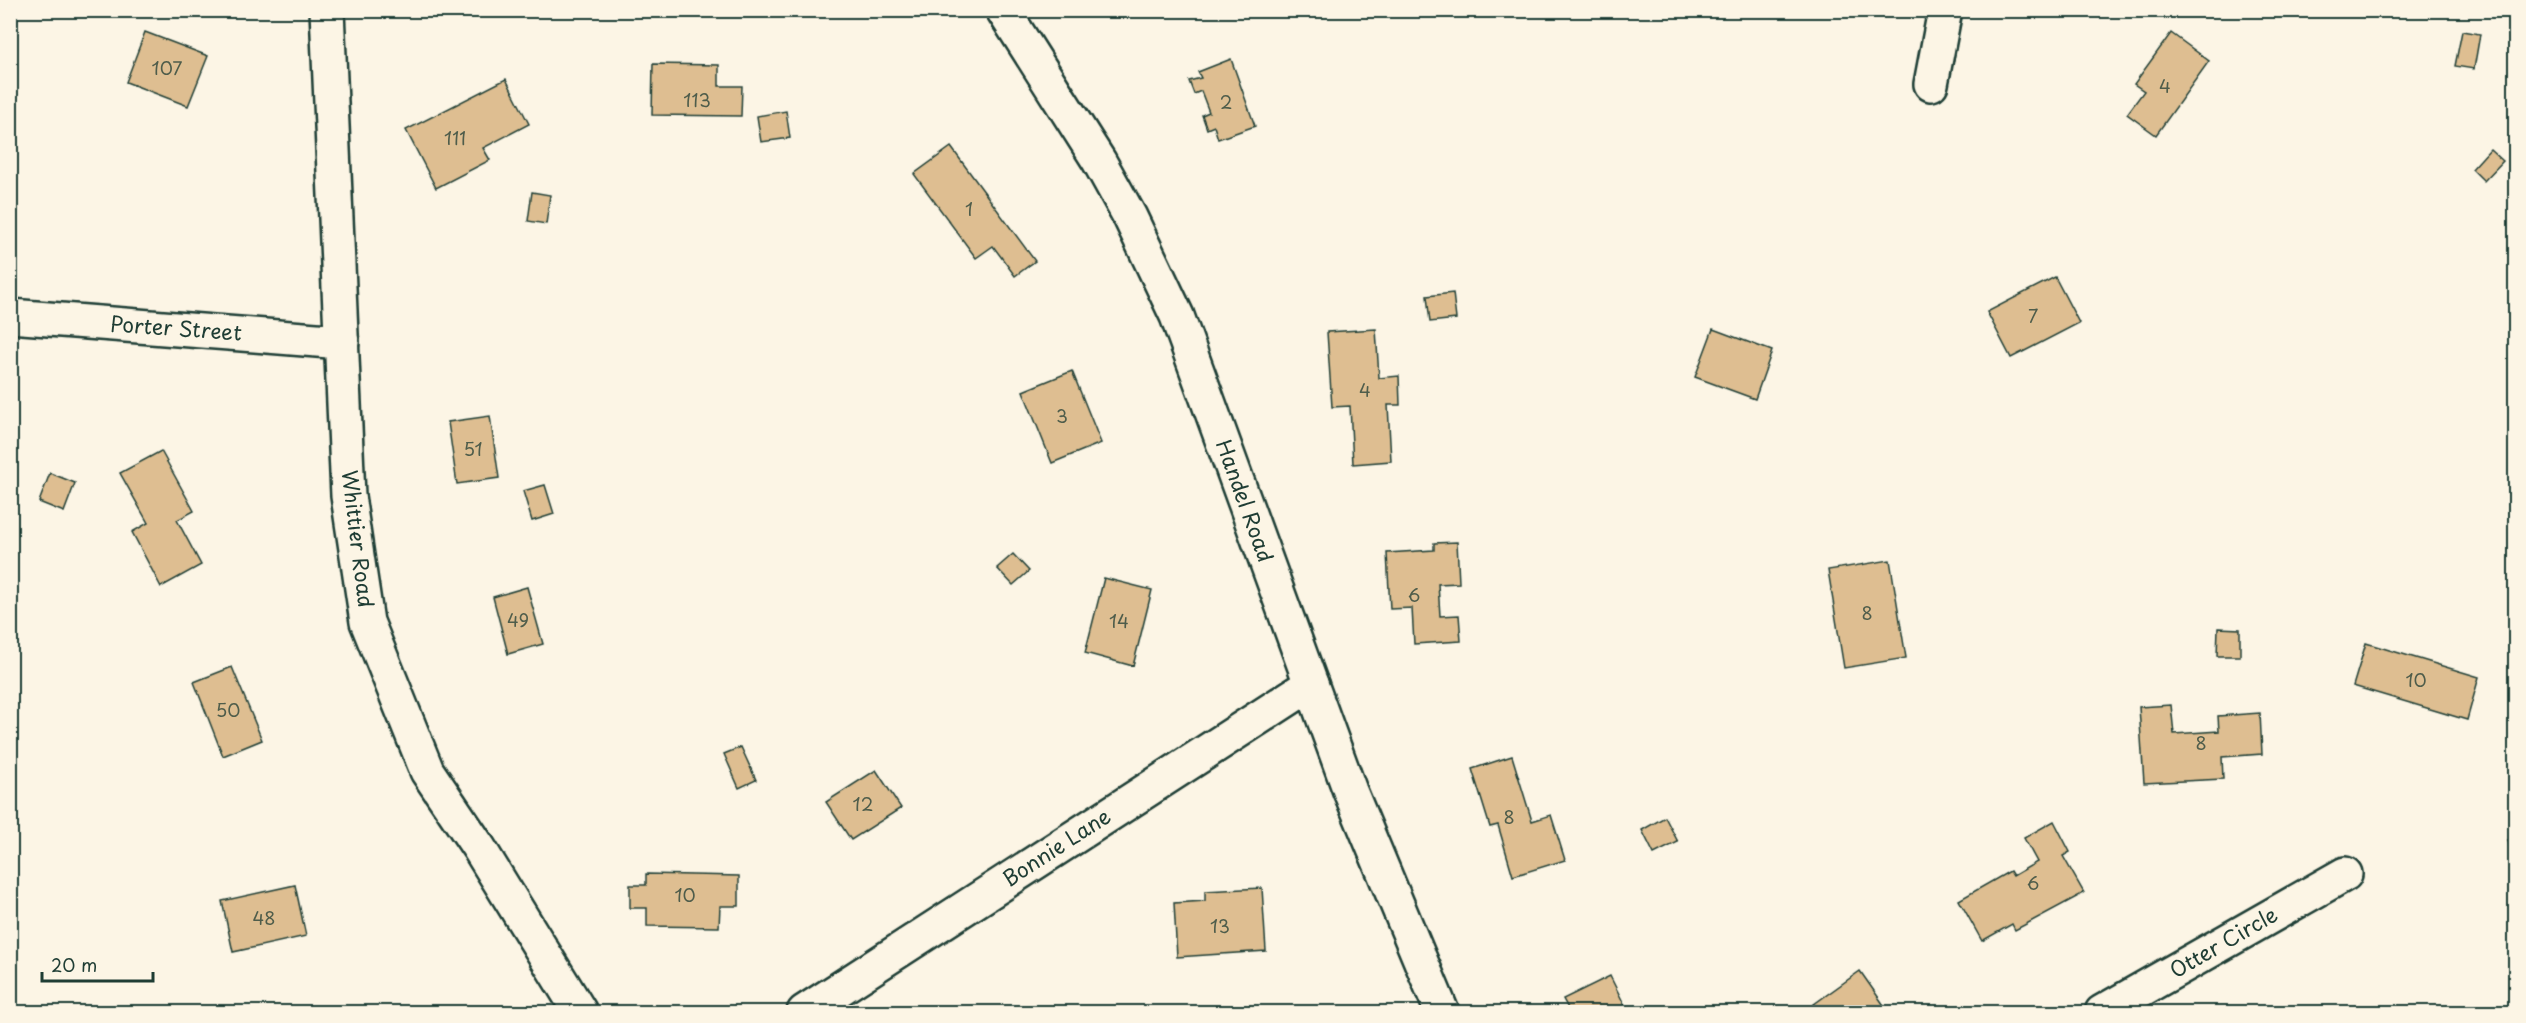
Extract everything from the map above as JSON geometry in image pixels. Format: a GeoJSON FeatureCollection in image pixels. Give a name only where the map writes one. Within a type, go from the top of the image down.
{"type":"FeatureCollection","features":[{"type":"Feature","properties":{"kind":"street","name":"Whittier Road"},"geometry":{"type":"LineString","coordinates":[[327,10],[348,496],[367,622],[427,771],[479,848],[580,1012]]}},
{"type":"Feature","properties":{"kind":"street","name":"Handel Road"},"geometry":{"type":"LineString","coordinates":[[1003,10],[1100,161],[1177,316],[1350,791],[1442,1012]]}},
{"type":"Feature","properties":{"kind":"street"},"geometry":{"type":"LineString","coordinates":[[1931,84],[1945,10]]}},
{"type":"Feature","properties":{"kind":"street","name":"Porter Street"},"geometry":{"type":"LineString","coordinates":[[10,316],[342,342]]}},
{"type":"Feature","properties":{"kind":"street","name":"Bonnie Lane"},"geometry":{"type":"LineString","coordinates":[[804,1012],[1311,684]]}},
{"type":"Feature","properties":{"kind":"street","name":"Otter Circle"},"geometry":{"type":"LineString","coordinates":[[2102,1012],[2345,874]]}},
{"type":"Feature","properties":{"kind":"building"},"geometry":{"type":"Polygon","coordinates":[[[2462,31],[2480,34],[2474,69],[2455,66],[2462,31]]]}},
{"type":"Feature","properties":{"kind":"building"},"geometry":{"type":"Polygon","coordinates":[[[145,32],[208,56],[188,106],[126,82],[145,32]]]}},
{"type":"Feature","properties":{"kind":"building"},"geometry":{"type":"Polygon","coordinates":[[[2171,33],[2209,61],[2156,135],[2127,114],[2144,91],[2134,84],[2171,33]]]}},
{"type":"Feature","properties":{"kind":"building"},"geometry":{"type":"Polygon","coordinates":[[[1231,59],[1255,126],[1218,139],[1214,126],[1207,129],[1202,115],[1209,112],[1201,91],[1194,94],[1189,81],[1201,78],[1198,72],[1231,59]]]}},
{"type":"Feature","properties":{"kind":"building"},"geometry":{"type":"Polygon","coordinates":[[[653,64],[719,65],[719,86],[742,86],[741,116],[652,115],[653,64]]]}},
{"type":"Feature","properties":{"kind":"building"},"geometry":{"type":"Polygon","coordinates":[[[506,79],[529,124],[483,148],[490,160],[436,188],[406,130],[506,79]]]}},
{"type":"Feature","properties":{"kind":"building"},"geometry":{"type":"Polygon","coordinates":[[[786,111],[790,138],[761,142],[757,116],[786,111]]]}},
{"type":"Feature","properties":{"kind":"building"},"geometry":{"type":"Polygon","coordinates":[[[951,147],[1035,261],[1015,276],[993,246],[976,258],[914,174],[951,147]]]}},
{"type":"Feature","properties":{"kind":"building"},"geometry":{"type":"Polygon","coordinates":[[[2490,149],[2503,161],[2484,181],[2472,169],[2490,149]]]}},
{"type":"Feature","properties":{"kind":"building"},"geometry":{"type":"Polygon","coordinates":[[[532,192],[550,195],[546,224],[528,221],[532,192]]]}},
{"type":"Feature","properties":{"kind":"building"},"geometry":{"type":"Polygon","coordinates":[[[2055,277],[2079,323],[2011,358],[1987,312],[2055,277]]]}},
{"type":"Feature","properties":{"kind":"building"},"geometry":{"type":"Polygon","coordinates":[[[1453,293],[1456,319],[1430,322],[1427,296],[1453,293]]]}},
{"type":"Feature","properties":{"kind":"building"},"geometry":{"type":"Polygon","coordinates":[[[1376,329],[1379,378],[1399,376],[1400,405],[1388,405],[1391,461],[1353,464],[1350,406],[1332,407],[1327,332],[1376,329]]]}},
{"type":"Feature","properties":{"kind":"building"},"geometry":{"type":"Polygon","coordinates":[[[1713,329],[1772,351],[1755,399],[1695,377],[1713,329]]]}},
{"type":"Feature","properties":{"kind":"building"},"geometry":{"type":"Polygon","coordinates":[[[1072,371],[1101,443],[1052,463],[1023,391],[1072,371]]]}},
{"type":"Feature","properties":{"kind":"building"},"geometry":{"type":"Polygon","coordinates":[[[490,416],[499,478],[457,484],[448,422],[490,416]]]}},
{"type":"Feature","properties":{"kind":"building"},"geometry":{"type":"Polygon","coordinates":[[[161,451],[194,511],[177,520],[201,565],[161,587],[132,532],[148,523],[120,473],[161,451]]]}},
{"type":"Feature","properties":{"kind":"building"},"geometry":{"type":"Polygon","coordinates":[[[50,473],[75,483],[64,512],[39,502],[50,473]]]}},
{"type":"Feature","properties":{"kind":"building"},"geometry":{"type":"Polygon","coordinates":[[[545,485],[554,514],[532,521],[523,491],[545,485]]]}},
{"type":"Feature","properties":{"kind":"building"},"geometry":{"type":"Polygon","coordinates":[[[1457,542],[1459,583],[1438,584],[1440,616],[1459,615],[1461,641],[1414,644],[1412,608],[1390,609],[1387,553],[1434,550],[1434,543],[1457,542]]]}},
{"type":"Feature","properties":{"kind":"building"},"geometry":{"type":"Polygon","coordinates":[[[1013,554],[1029,571],[1013,585],[997,568],[1013,554]]]}},
{"type":"Feature","properties":{"kind":"building"},"geometry":{"type":"Polygon","coordinates":[[[1890,560],[1906,658],[1844,668],[1828,570],[1890,560]]]}},
{"type":"Feature","properties":{"kind":"building"},"geometry":{"type":"Polygon","coordinates":[[[1104,578],[1152,590],[1133,666],[1085,653],[1104,578]]]}},
{"type":"Feature","properties":{"kind":"building"},"geometry":{"type":"Polygon","coordinates":[[[527,587],[543,644],[508,654],[493,597],[527,587]]]}},
{"type":"Feature","properties":{"kind":"building"},"geometry":{"type":"Polygon","coordinates":[[[2218,628],[2240,629],[2240,656],[2217,656],[2218,628]]]}},
{"type":"Feature","properties":{"kind":"building"},"geometry":{"type":"Polygon","coordinates":[[[2366,643],[2479,677],[2467,720],[2353,686],[2366,643]]]}},
{"type":"Feature","properties":{"kind":"building"},"geometry":{"type":"Polygon","coordinates":[[[232,667],[262,740],[223,756],[194,682],[232,667]]]}},
{"type":"Feature","properties":{"kind":"building"},"geometry":{"type":"Polygon","coordinates":[[[2171,705],[2174,734],[2219,731],[2218,716],[2260,713],[2262,754],[2222,757],[2223,779],[2144,783],[2139,707],[2171,705]]]}},
{"type":"Feature","properties":{"kind":"building"},"geometry":{"type":"Polygon","coordinates":[[[741,747],[756,780],[739,788],[724,754],[741,747]]]}},
{"type":"Feature","properties":{"kind":"building"},"geometry":{"type":"Polygon","coordinates":[[[1512,756],[1532,821],[1551,815],[1565,860],[1513,876],[1498,825],[1490,827],[1472,769],[1512,756]]]}},
{"type":"Feature","properties":{"kind":"building"},"geometry":{"type":"Polygon","coordinates":[[[876,770],[901,808],[851,840],[826,802],[876,770]]]}},
{"type":"Feature","properties":{"kind":"building"},"geometry":{"type":"Polygon","coordinates":[[[1665,817],[1678,842],[1654,854],[1642,830],[1665,817]]]}},
{"type":"Feature","properties":{"kind":"building"},"geometry":{"type":"Polygon","coordinates":[[[2054,821],[2070,852],[2063,856],[2084,893],[2015,930],[2012,924],[1982,941],[1959,900],[2010,871],[2013,876],[2037,862],[2024,838],[2054,821]]]}},
{"type":"Feature","properties":{"kind":"building"},"geometry":{"type":"Polygon","coordinates":[[[2516,839],[2516,874],[2508,840],[2516,839]]]}},
{"type":"Feature","properties":{"kind":"building"},"geometry":{"type":"Polygon","coordinates":[[[646,874],[739,876],[739,906],[720,906],[719,927],[647,926],[647,908],[630,908],[630,885],[646,885],[646,874]]]}},
{"type":"Feature","properties":{"kind":"building"},"geometry":{"type":"Polygon","coordinates":[[[295,885],[306,936],[233,952],[222,901],[295,885]]]}},
{"type":"Feature","properties":{"kind":"building"},"geometry":{"type":"Polygon","coordinates":[[[1262,888],[1266,951],[1177,957],[1174,903],[1205,901],[1205,891],[1262,888]]]}},
{"type":"Feature","properties":{"kind":"building"},"geometry":{"type":"Polygon","coordinates":[[[1860,971],[1888,1011],[1803,1012],[1860,971]]]}},
{"type":"Feature","properties":{"kind":"building"},"geometry":{"type":"Polygon","coordinates":[[[1610,976],[1628,1012],[1570,1012],[1563,999],[1610,976]]]}}]}
